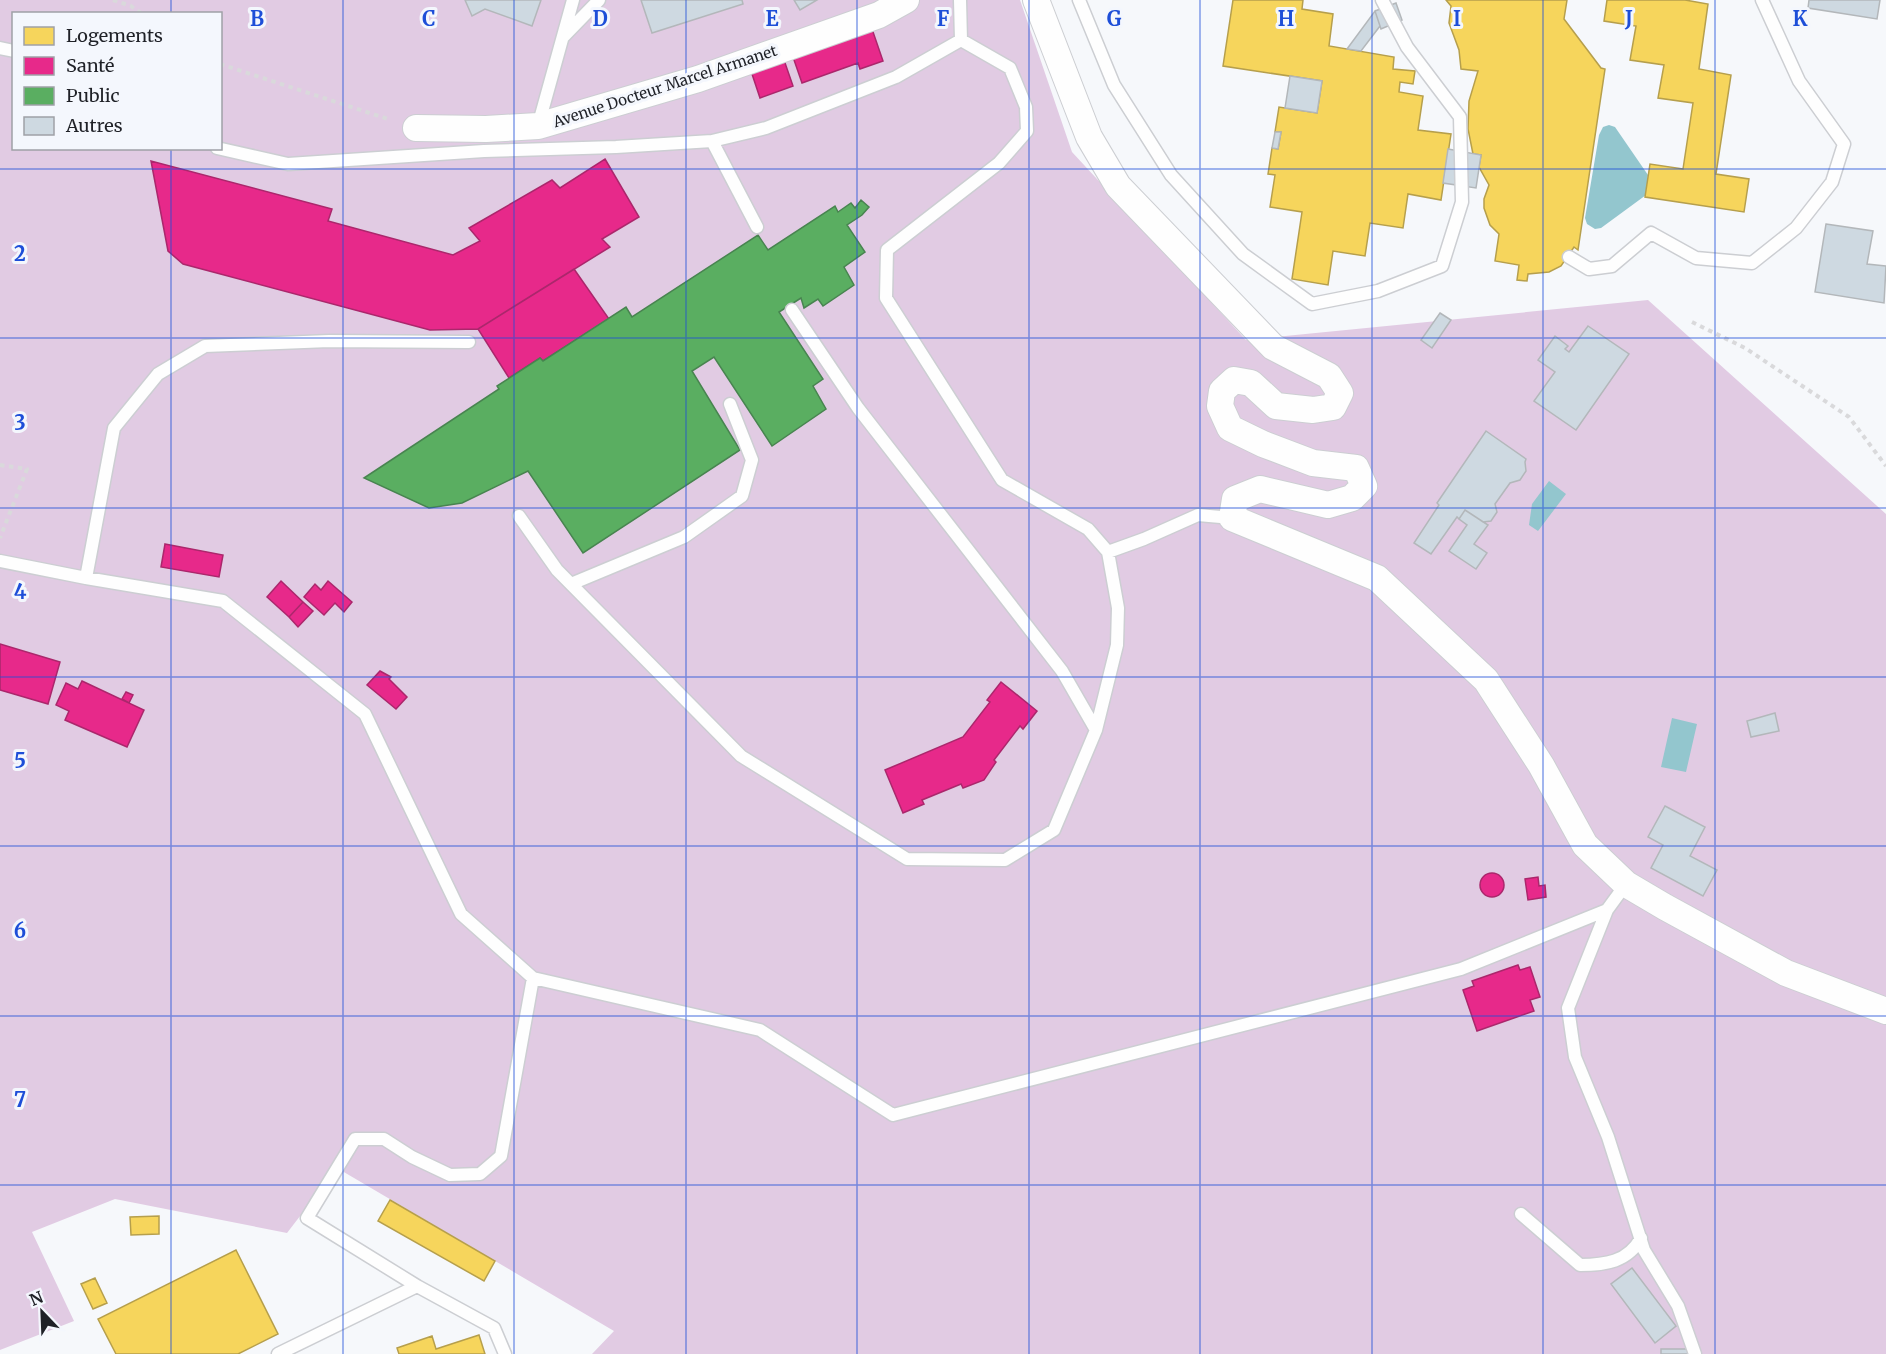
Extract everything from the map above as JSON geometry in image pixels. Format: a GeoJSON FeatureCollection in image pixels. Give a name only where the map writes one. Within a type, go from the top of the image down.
{"type":"FeatureCollection","features":[{"type":"Feature","properties":{"kind":"street","name":"Avenue Docteur Marcel Armanet"},"geometry":{"type":"LineString","coordinates":[[416,128],[486,129],[538,126],[698,79],[879,15],[906,0]]}},
{"type":"Feature","properties":{"kind":"street"},"geometry":{"type":"LineString","coordinates":[[1036,0],[1089,137],[1118,186],[1273,347],[1329,376],[1340,393],[1333,407],[1313,410],[1276,406],[1251,383],[1234,380],[1222,391],[1220,406],[1230,428],[1312,463],[1356,468],[1364,486],[1352,498],[1328,505],[1260,489],[1235,499],[1232,518],[1377,578],[1486,680],[1541,765],[1585,845],[1626,884],[1786,973],[1886,1011]]}},
{"type":"Feature","properties":{"kind":"lane"},"geometry":{"type":"LineString","coordinates":[[538,126],[573,0]]}},
{"type":"Feature","properties":{"kind":"lane"},"geometry":{"type":"LineString","coordinates":[[561,39],[599,0]]}},
{"type":"Feature","properties":{"kind":"lane"},"geometry":{"type":"LineString","coordinates":[[960,0],[961,40]]}},
{"type":"Feature","properties":{"kind":"lane"},"geometry":{"type":"LineString","coordinates":[[1079,0],[1114,85],[1171,175],[1243,254],[1312,304],[1378,291],[1442,266],[1462,202],[1460,117],[1407,47],[1382,0]]}},
{"type":"Feature","properties":{"kind":"lane"},"geometry":{"type":"LineString","coordinates":[[1569,256],[1589,269],[1612,266],[1651,234],[1696,258],[1752,263],[1796,228],[1832,182],[1844,144],[1798,81],[1762,0]]}},
{"type":"Feature","properties":{"kind":"lane"},"geometry":{"type":"LineString","coordinates":[[222,149],[288,164],[484,151],[712,141],[766,128],[896,77],[961,40]]}},
{"type":"Feature","properties":{"kind":"lane"},"geometry":{"type":"LineString","coordinates":[[519,516],[557,570],[741,756],[908,859],[1005,860],[1054,830],[1096,730],[1117,645],[1118,608],[1108,552],[1088,529],[1002,480],[886,298],[887,250],[999,163],[1027,131],[1026,107],[1010,68],[961,40]]}},
{"type":"Feature","properties":{"kind":"lane"},"geometry":{"type":"LineString","coordinates":[[712,141],[757,227]]}},
{"type":"Feature","properties":{"kind":"lane"},"geometry":{"type":"LineString","coordinates":[[792,310],[858,408],[1062,671],[1096,730]]}},
{"type":"Feature","properties":{"kind":"lane"},"geometry":{"type":"LineString","coordinates":[[86,578],[114,428],[158,374],[205,346],[329,341],[469,342]]}},
{"type":"Feature","properties":{"kind":"lane"},"geometry":{"type":"LineString","coordinates":[[571,584],[684,537],[742,496],[752,460],[730,404]]}},
{"type":"Feature","properties":{"kind":"lane"},"geometry":{"type":"LineString","coordinates":[[1108,552],[1198,515],[1232,518]]}},
{"type":"Feature","properties":{"kind":"lane"},"geometry":{"type":"LineString","coordinates":[[0,561],[223,601],[365,714],[461,914],[532,978],[760,1030],[893,1115],[1461,969],[1607,910]]}},
{"type":"Feature","properties":{"kind":"lane"},"geometry":{"type":"LineString","coordinates":[[1626,884],[1607,910],[1568,1008],[1575,1058],[1608,1137],[1644,1250],[1678,1306],[1695,1354]]}},
{"type":"Feature","properties":{"kind":"lane"},"geometry":{"type":"LineString","coordinates":[[505,1354],[494,1328],[417,1286],[308,1218],[355,1139],[384,1139],[412,1157],[450,1175],[480,1174],[501,1156],[532,978]]}},
{"type":"Feature","properties":{"kind":"lane"},"geometry":{"type":"LineString","coordinates":[[1521,1214],[1580,1265],[1608,1264],[1623,1258],[1635,1249],[1641,1238]]}},
{"type":"Feature","properties":{"kind":"lane"},"geometry":{"type":"LineString","coordinates":[[278,1354],[417,1286]]}},
{"type":"Feature","properties":{"kind":"path"},"geometry":{"type":"LineString","coordinates":[[113,0],[139,12]]}},
{"type":"Feature","properties":{"kind":"path"},"geometry":{"type":"LineString","coordinates":[[222,65],[416,128]]}},
{"type":"Feature","properties":{"kind":"path"},"geometry":{"type":"LineString","coordinates":[[1692,322],[1746,348],[1849,417],[1886,466]]}},
{"type":"Feature","properties":{"kind":"path"},"geometry":{"type":"LineString","coordinates":[[0,465],[27,469],[0,538]]}},
{"type":"Feature","properties":{"kind":"shaded area"},"geometry":{"type":"Polygon","coordinates":[[[0,0],[1020,0],[1072,152],[1246,340],[1648,300],[1886,514],[1886,1354],[592,1354],[614,1331],[337,1168],[287,1233],[115,1199],[32,1232],[74,1321],[0,1350],[0,0]]]}},
{"type":"Feature","properties":{"kind":"water"},"geometry":{"type":"Polygon","coordinates":[[[1609,125],[1615,127],[1648,175],[1646,195],[1601,228],[1595,229],[1587,224],[1585,218],[1599,135],[1603,127],[1609,125]]]}},
{"type":"Feature","properties":{"kind":"water"},"geometry":{"type":"Polygon","coordinates":[[[1549,481],[1566,494],[1538,531],[1529,525],[1532,504],[1549,481]]]}},
{"type":"Feature","properties":{"kind":"water"},"geometry":{"type":"Polygon","coordinates":[[[1672,718],[1697,724],[1686,772],[1661,767],[1672,718]]]}},
{"type":"Feature","properties":{"kind":"building: Logements"},"geometry":{"type":"Polygon","coordinates":[[[1233,0],[1303,0],[1302,9],[1333,14],[1329,46],[1394,57],[1393,69],[1415,71],[1413,84],[1400,82],[1399,92],[1423,96],[1418,130],[1451,134],[1441,200],[1408,194],[1403,228],[1370,223],[1365,256],[1333,251],[1328,285],[1292,279],[1302,212],[1270,207],[1275,175],[1268,174],[1272,148],[1278,149],[1281,132],[1275,132],[1279,107],[1317,113],[1322,81],[1223,66],[1233,0]]]}},
{"type":"Feature","properties":{"kind":"building: Logements"},"geometry":{"type":"Polygon","coordinates":[[[1446,0],[1567,0],[1564,19],[1601,68],[1605,69],[1578,250],[1574,247],[1561,266],[1549,272],[1528,274],[1527,281],[1517,280],[1519,265],[1495,261],[1499,234],[1490,225],[1484,208],[1484,199],[1489,185],[1479,167],[1481,155],[1473,154],[1468,129],[1469,101],[1478,71],[1461,69],[1459,50],[1449,23],[1451,6],[1446,0]]]}},
{"type":"Feature","properties":{"kind":"building: Logements"},"geometry":{"type":"Polygon","coordinates":[[[1607,0],[1685,0],[1708,4],[1699,69],[1731,75],[1716,174],[1749,179],[1744,212],[1645,197],[1650,164],[1683,169],[1693,103],[1658,98],[1664,65],[1630,60],[1636,26],[1604,21],[1607,0]]]}},
{"type":"Feature","properties":{"kind":"building: Logements"},"geometry":{"type":"Polygon","coordinates":[[[390,1200],[495,1261],[484,1281],[378,1221],[390,1200]]]}},
{"type":"Feature","properties":{"kind":"building: Logements"},"geometry":{"type":"Polygon","coordinates":[[[159,1216],[159,1234],[131,1235],[130,1217],[159,1216]]]}},
{"type":"Feature","properties":{"kind":"building: Logements"},"geometry":{"type":"Polygon","coordinates":[[[236,1250],[278,1334],[238,1354],[116,1354],[98,1319],[236,1250]]]}},
{"type":"Feature","properties":{"kind":"building: Logements"},"geometry":{"type":"Polygon","coordinates":[[[95,1278],[107,1303],[93,1309],[81,1284],[95,1278]]]}},
{"type":"Feature","properties":{"kind":"building: Logements"},"geometry":{"type":"Polygon","coordinates":[[[479,1335],[485,1354],[399,1354],[397,1348],[432,1336],[436,1349],[479,1335]]]}},
{"type":"Feature","properties":{"kind":"building: Santé"},"geometry":{"type":"Polygon","coordinates":[[[872,29],[883,61],[860,69],[858,63],[802,83],[793,57],[872,29]]]}},
{"type":"Feature","properties":{"kind":"building: Santé"},"geometry":{"type":"Polygon","coordinates":[[[784,60],[793,86],[760,98],[751,71],[784,60]]]}},
{"type":"Feature","properties":{"kind":"building: Santé"},"geometry":{"type":"Polygon","coordinates":[[[605,159],[639,217],[602,239],[610,247],[478,329],[430,330],[183,264],[168,251],[151,161],[332,209],[328,221],[453,255],[480,241],[469,228],[552,180],[560,188],[605,159]]]}},
{"type":"Feature","properties":{"kind":"building: Santé"},"geometry":{"type":"Polygon","coordinates":[[[574,269],[609,319],[543,361],[540,358],[509,378],[478,329],[574,269]]]}},
{"type":"Feature","properties":{"kind":"building: Santé"},"geometry":{"type":"Polygon","coordinates":[[[165,544],[223,555],[219,577],[161,567],[165,544]]]}},
{"type":"Feature","properties":{"kind":"building: Santé"},"geometry":{"type":"Polygon","coordinates":[[[281,581],[303,602],[289,617],[267,597],[281,581]]]}},
{"type":"Feature","properties":{"kind":"building: Santé"},"geometry":{"type":"Polygon","coordinates":[[[328,581],[352,602],[344,612],[335,603],[324,615],[304,597],[315,584],[321,590],[328,581]]]}},
{"type":"Feature","properties":{"kind":"building: Santé"},"geometry":{"type":"Polygon","coordinates":[[[303,602],[313,611],[298,627],[289,617],[303,602]]]}},
{"type":"Feature","properties":{"kind":"building: Santé"},"geometry":{"type":"Polygon","coordinates":[[[0,644],[60,662],[48,704],[0,690],[0,644]]]}},
{"type":"Feature","properties":{"kind":"building: Santé"},"geometry":{"type":"Polygon","coordinates":[[[380,671],[391,677],[389,679],[407,697],[396,709],[367,685],[380,671]]]}},
{"type":"Feature","properties":{"kind":"building: Santé"},"geometry":{"type":"Polygon","coordinates":[[[82,681],[144,710],[127,747],[65,720],[69,711],[56,705],[66,683],[78,689],[82,681]]]}},
{"type":"Feature","properties":{"kind":"building: Santé"},"geometry":{"type":"Polygon","coordinates":[[[1001,682],[1037,711],[1023,729],[1020,726],[994,760],[996,762],[984,780],[963,788],[961,784],[922,800],[924,804],[903,813],[885,770],[963,737],[990,702],[987,700],[1001,682]]]}},
{"type":"Feature","properties":{"kind":"building: Santé"},"geometry":{"type":"Polygon","coordinates":[[[126,692],[133,695],[129,703],[122,699],[126,692]]]}},
{"type":"Feature","properties":{"kind":"building: Santé"},"geometry":{"type":"Polygon","coordinates":[[[1492,873],[1501,876],[1504,885],[1501,894],[1492,897],[1483,894],[1480,885],[1483,876],[1492,873]]]}},
{"type":"Feature","properties":{"kind":"building: Santé"},"geometry":{"type":"Polygon","coordinates":[[[1538,877],[1539,886],[1545,885],[1546,897],[1528,900],[1525,879],[1538,877]]]}},
{"type":"Feature","properties":{"kind":"building: Santé"},"geometry":{"type":"Polygon","coordinates":[[[1518,965],[1520,970],[1530,967],[1540,997],[1530,1000],[1534,1011],[1477,1031],[1463,990],[1474,986],[1472,981],[1518,965]]]}},
{"type":"Feature","properties":{"kind":"building: Public"},"geometry":{"type":"Polygon","coordinates":[[[861,200],[869,207],[847,225],[865,252],[844,267],[854,285],[823,306],[818,299],[804,308],[801,298],[779,312],[823,379],[813,386],[826,409],[772,446],[714,357],[692,371],[740,450],[583,553],[528,471],[462,503],[429,508],[364,478],[499,389],[497,386],[540,358],[543,361],[626,307],[632,317],[758,235],[768,250],[835,206],[838,212],[851,203],[855,208],[861,200]]]}},
{"type":"Feature","properties":{"kind":"building: Autres"},"geometry":{"type":"Polygon","coordinates":[[[465,0],[541,0],[532,26],[485,9],[472,16],[465,0]]]}},
{"type":"Feature","properties":{"kind":"building: Autres"},"geometry":{"type":"Polygon","coordinates":[[[641,0],[742,0],[743,4],[652,33],[641,0]]]}},
{"type":"Feature","properties":{"kind":"building: Autres"},"geometry":{"type":"Polygon","coordinates":[[[794,0],[817,0],[800,10],[794,0]]]}},
{"type":"Feature","properties":{"kind":"building: Autres"},"geometry":{"type":"Polygon","coordinates":[[[1809,0],[1880,0],[1877,19],[1808,8],[1809,0]]]}},
{"type":"Feature","properties":{"kind":"building: Autres"},"geometry":{"type":"Polygon","coordinates":[[[1396,3],[1402,20],[1381,29],[1375,11],[1396,3]]]}},
{"type":"Feature","properties":{"kind":"building: Autres"},"geometry":{"type":"Polygon","coordinates":[[[1375,11],[1380,26],[1361,51],[1347,49],[1375,11]]]}},
{"type":"Feature","properties":{"kind":"building: Autres"},"geometry":{"type":"Polygon","coordinates":[[[1290,76],[1322,81],[1317,113],[1285,108],[1290,76]]]}},
{"type":"Feature","properties":{"kind":"building: Autres"},"geometry":{"type":"Polygon","coordinates":[[[1275,132],[1281,132],[1278,149],[1272,148],[1275,132]]]}},
{"type":"Feature","properties":{"kind":"building: Autres"},"geometry":{"type":"Polygon","coordinates":[[[1448,149],[1481,155],[1476,188],[1443,183],[1448,149]]]}},
{"type":"Feature","properties":{"kind":"building: Autres"},"geometry":{"type":"Polygon","coordinates":[[[1826,224],[1873,231],[1867,264],[1886,266],[1884,303],[1815,292],[1826,224]]]}},
{"type":"Feature","properties":{"kind":"building: Autres"},"geometry":{"type":"Polygon","coordinates":[[[1440,313],[1451,320],[1432,348],[1421,340],[1440,313]]]}},
{"type":"Feature","properties":{"kind":"building: Autres"},"geometry":{"type":"Polygon","coordinates":[[[1588,326],[1629,354],[1576,430],[1534,401],[1555,372],[1538,360],[1555,336],[1568,346],[1565,349],[1569,352],[1588,326]]]}},
{"type":"Feature","properties":{"kind":"building: Autres"},"geometry":{"type":"Polygon","coordinates":[[[1486,431],[1526,459],[1526,471],[1520,480],[1510,483],[1495,504],[1497,512],[1491,521],[1483,522],[1465,510],[1459,519],[1457,517],[1431,554],[1414,543],[1439,505],[1437,503],[1486,431]]]}},
{"type":"Feature","properties":{"kind":"building: Autres"},"geometry":{"type":"Polygon","coordinates":[[[1465,510],[1488,525],[1474,544],[1487,553],[1476,569],[1449,551],[1467,525],[1459,519],[1465,510]]]}},
{"type":"Feature","properties":{"kind":"building: Autres"},"geometry":{"type":"Polygon","coordinates":[[[1775,713],[1779,731],[1751,737],[1747,721],[1775,713]]]}},
{"type":"Feature","properties":{"kind":"building: Autres"},"geometry":{"type":"Polygon","coordinates":[[[1665,806],[1705,827],[1690,856],[1717,870],[1703,896],[1651,868],[1663,845],[1648,837],[1665,806]]]}},
{"type":"Feature","properties":{"kind":"building: Autres"},"geometry":{"type":"Polygon","coordinates":[[[1632,1268],[1676,1326],[1655,1343],[1611,1284],[1632,1268]]]}},
{"type":"Feature","properties":{"kind":"building: Autres"},"geometry":{"type":"Polygon","coordinates":[[[1661,1349],[1688,1349],[1688,1354],[1661,1354],[1661,1349]]]}}]}
